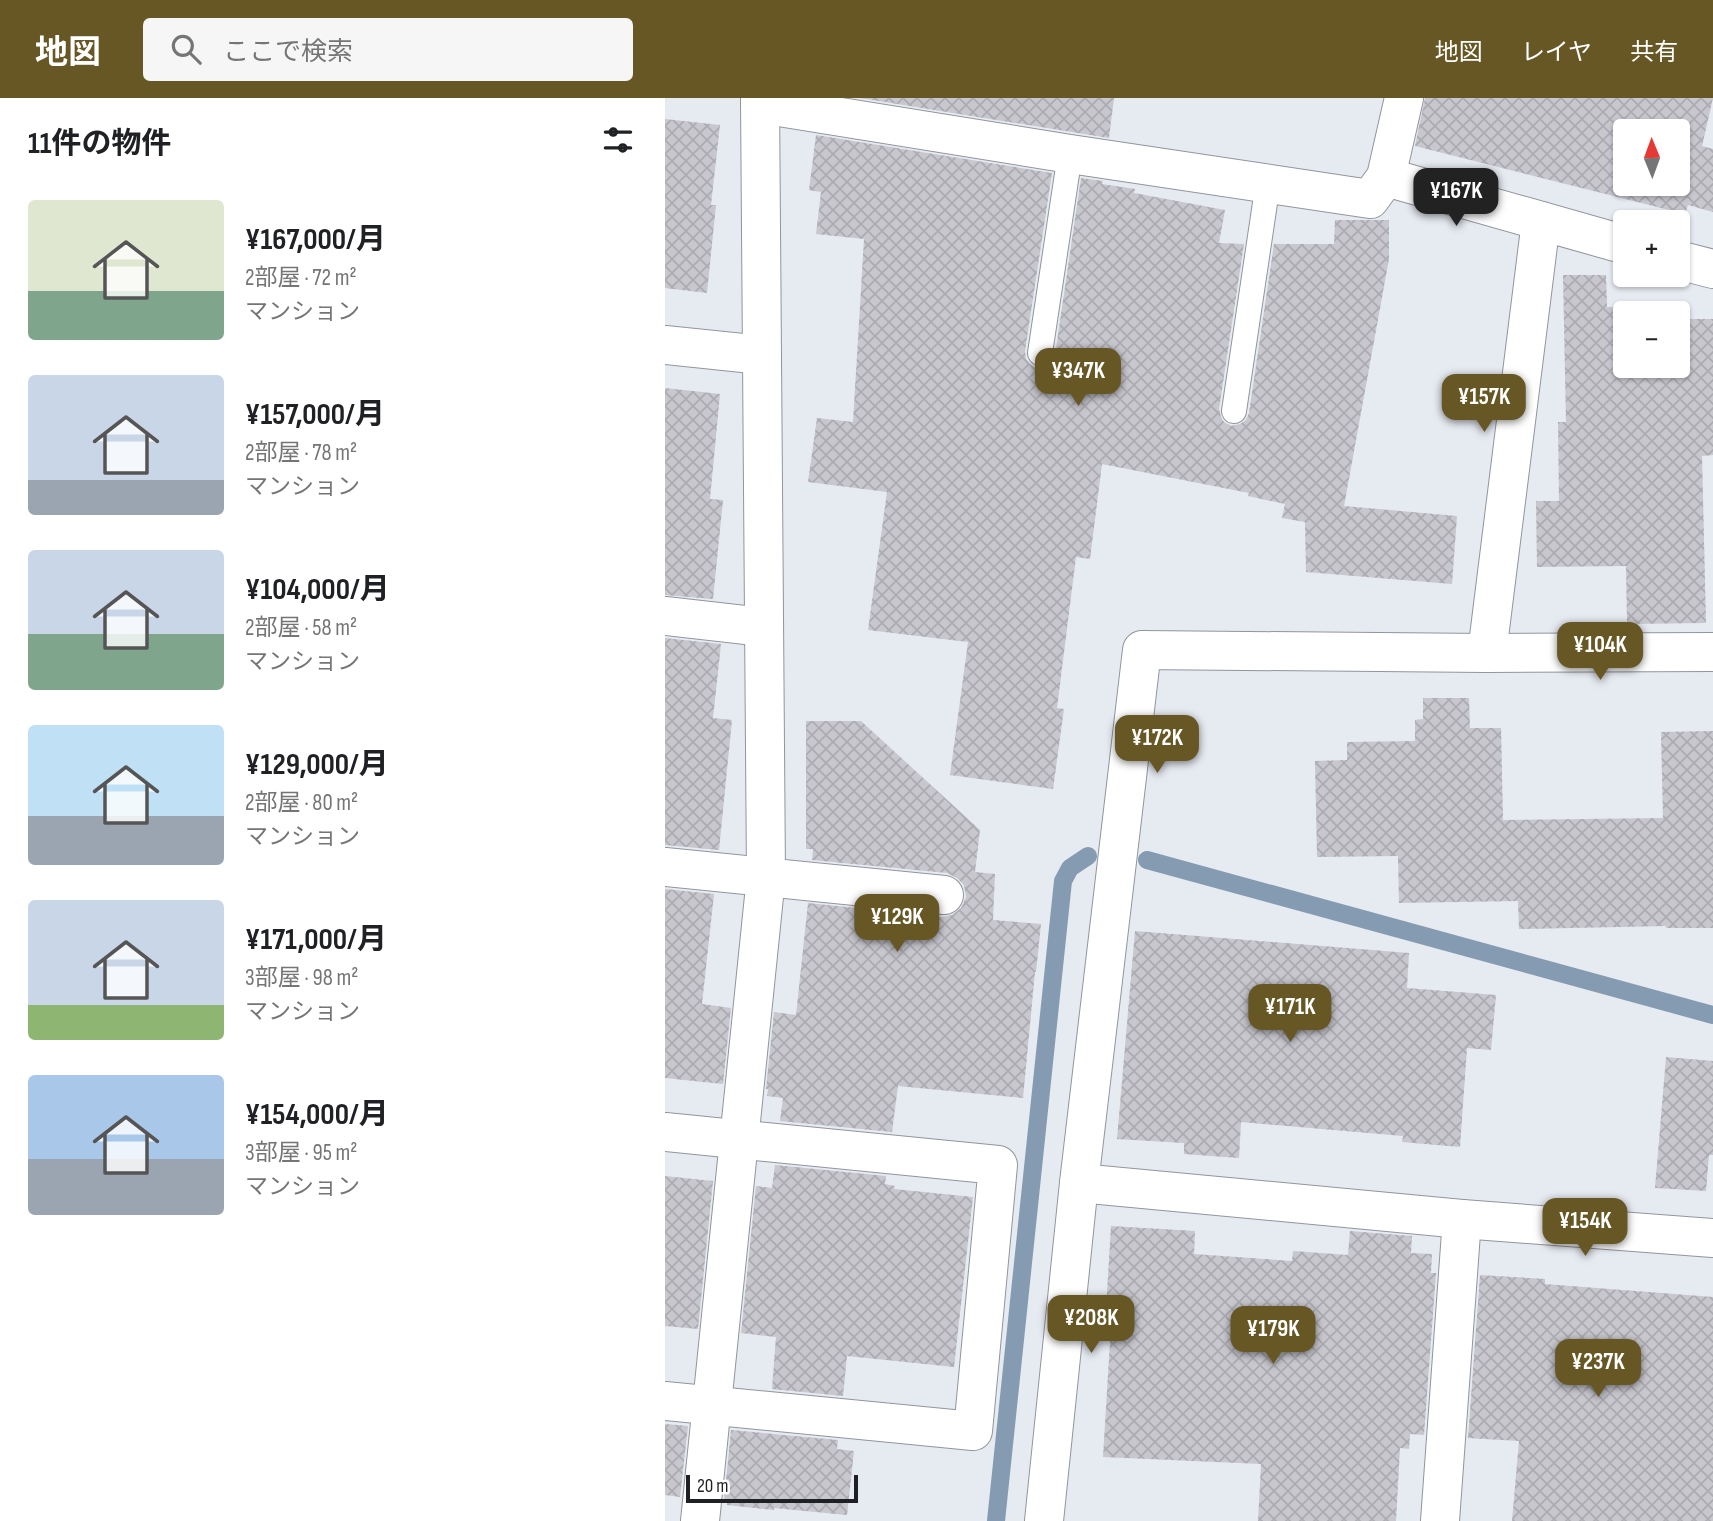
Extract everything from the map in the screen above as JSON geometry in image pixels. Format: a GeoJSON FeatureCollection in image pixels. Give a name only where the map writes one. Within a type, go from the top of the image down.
{"type":"FeatureCollection","features":[{"type":"Feature","properties":{"kind":"street"},"geometry":{"type":"LineString","coordinates":[[701,1521],[766,877],[760,101],[1070,154],[1370,199],[1386,177],[1404,98]]}},
{"type":"Feature","properties":{"kind":"street"},"geometry":{"type":"LineString","coordinates":[[1386,177],[1613,241]]}},
{"type":"Feature","properties":{"kind":"street"},"geometry":{"type":"LineString","coordinates":[[1487,653],[1541,221]]}},
{"type":"Feature","properties":{"kind":"street"},"geometry":{"type":"LineString","coordinates":[[1690,263],[1713,269]]}},
{"type":"Feature","properties":{"kind":"street"},"geometry":{"type":"LineString","coordinates":[[665,345],[762,355]]}},
{"type":"Feature","properties":{"kind":"street"},"geometry":{"type":"LineString","coordinates":[[665,616],[764,627]]}},
{"type":"Feature","properties":{"kind":"street"},"geometry":{"type":"LineString","coordinates":[[1044,1521],[1079,1183],[1142,650],[1713,652]]}},
{"type":"Feature","properties":{"kind":"street"},"geometry":{"type":"LineString","coordinates":[[665,867],[944,895]]}},
{"type":"Feature","properties":{"kind":"street"},"geometry":{"type":"LineString","coordinates":[[665,1132],[998,1165],[973,1431],[665,1401]]}},
{"type":"Feature","properties":{"kind":"street"},"geometry":{"type":"LineString","coordinates":[[1079,1183],[1462,1219],[1713,1238]]}},
{"type":"Feature","properties":{"kind":"street"},"geometry":{"type":"LineString","coordinates":[[1440,1521],[1462,1219]]}},
{"type":"Feature","properties":{"kind":"lane"},"geometry":{"type":"LineString","coordinates":[[1040,353],[1070,154]]}},
{"type":"Feature","properties":{"kind":"lane"},"geometry":{"type":"LineString","coordinates":[[1234,411],[1268,183]]}},
{"type":"Feature","properties":{"kind":"building"},"geometry":{"type":"Polygon","coordinates":[[[860,98],[1114,98],[1109,138],[860,98]]]}},
{"type":"Feature","properties":{"kind":"building"},"geometry":{"type":"Polygon","coordinates":[[[1425,98],[1713,98],[1702,146],[1713,149],[1713,212],[1688,205],[1686,210],[1669,210],[1614,196],[1691,196],[1691,119],[1613,119],[1613,196],[1415,146],[1425,98]]]}},
{"type":"Feature","properties":{"kind":"building"},"geometry":{"type":"Polygon","coordinates":[[[665,119],[720,125],[711,205],[716,205],[707,293],[665,288],[665,119]]]}},
{"type":"Feature","properties":{"kind":"building"},"geometry":{"type":"Polygon","coordinates":[[[816,135],[1052,173],[1025,351],[1026,359],[1037,368],[1046,367],[1055,355],[1081,178],[1135,189],[1134,193],[1225,210],[1219,243],[1244,244],[1219,409],[1224,422],[1231,426],[1246,420],[1249,413],[1274,244],[1334,244],[1335,220],[1389,220],[1389,259],[1344,506],[1457,516],[1452,584],[1306,572],[1305,522],[1282,518],[1285,504],[1248,496],[1249,493],[1102,464],[1090,559],[1076,557],[1057,708],[1064,709],[1053,789],[950,775],[968,642],[868,630],[887,492],[808,482],[817,418],[853,422],[864,239],[816,234],[821,192],[809,190],[816,135]]]}},
{"type":"Feature","properties":{"kind":"building"},"geometry":{"type":"Polygon","coordinates":[[[1563,275],[1606,275],[1607,307],[1613,307],[1613,378],[1690,378],[1690,319],[1713,319],[1713,455],[1702,456],[1706,623],[1627,624],[1626,566],[1537,567],[1536,501],[1559,501],[1558,422],[1566,422],[1563,275]]]}},
{"type":"Feature","properties":{"kind":"building"},"geometry":{"type":"Polygon","coordinates":[[[665,388],[720,394],[710,499],[723,500],[713,599],[665,595],[665,388]]]}},
{"type":"Feature","properties":{"kind":"building"},"geometry":{"type":"Polygon","coordinates":[[[665,638],[721,644],[713,718],[732,720],[719,850],[665,845],[665,638]]]}},
{"type":"Feature","properties":{"kind":"building"},"geometry":{"type":"Polygon","coordinates":[[[1423,698],[1469,698],[1470,728],[1501,728],[1503,820],[1663,818],[1661,732],[1713,731],[1713,928],[1666,926],[1519,929],[1518,901],[1399,903],[1398,856],[1317,857],[1315,761],[1347,760],[1347,742],[1415,741],[1415,720],[1423,719],[1423,698]]]}},
{"type":"Feature","properties":{"kind":"building"},"geometry":{"type":"Polygon","coordinates":[[[806,721],[861,721],[980,830],[975,872],[995,874],[993,920],[1041,924],[1023,1098],[898,1086],[892,1132],[780,1121],[783,1098],[767,1096],[766,1089],[774,1012],[796,1015],[808,903],[942,917],[952,915],[961,908],[966,897],[964,885],[947,873],[812,860],[813,849],[806,849],[806,721]]]}},
{"type":"Feature","properties":{"kind":"building"},"geometry":{"type":"Polygon","coordinates":[[[665,889],[714,894],[702,1004],[731,1008],[723,1084],[665,1078],[665,889]]]}},
{"type":"Feature","properties":{"kind":"building"},"geometry":{"type":"Polygon","coordinates":[[[1135,931],[1409,953],[1407,988],[1496,995],[1491,1050],[1467,1048],[1460,1147],[1402,1142],[1403,1136],[1241,1122],[1239,1158],[1184,1154],[1184,1143],[1117,1139],[1135,931]]]}},
{"type":"Feature","properties":{"kind":"building"},"geometry":{"type":"Polygon","coordinates":[[[1666,1057],[1713,1061],[1713,1155],[1709,1155],[1706,1191],[1655,1188],[1666,1057]]]}},
{"type":"Feature","properties":{"kind":"building"},"geometry":{"type":"Polygon","coordinates":[[[775,1165],[886,1176],[885,1184],[895,1186],[894,1189],[973,1197],[954,1367],[847,1356],[843,1396],[772,1389],[776,1337],[741,1333],[756,1186],[772,1188],[775,1165]]]}},
{"type":"Feature","properties":{"kind":"building"},"geometry":{"type":"Polygon","coordinates":[[[665,1176],[713,1181],[698,1329],[665,1326],[665,1176]]]}},
{"type":"Feature","properties":{"kind":"building"},"geometry":{"type":"Polygon","coordinates":[[[1111,1226],[1195,1231],[1194,1254],[1292,1261],[1293,1251],[1348,1255],[1350,1231],[1412,1236],[1411,1253],[1432,1254],[1431,1273],[1436,1273],[1424,1435],[1410,1434],[1409,1449],[1400,1448],[1396,1521],[1258,1521],[1261,1464],[1103,1457],[1112,1309],[1106,1309],[1111,1226]]]}},
{"type":"Feature","properties":{"kind":"building"},"geometry":{"type":"Polygon","coordinates":[[[1480,1275],[1545,1279],[1545,1284],[1713,1297],[1713,1521],[1512,1521],[1519,1441],[1468,1438],[1480,1275]]]}},
{"type":"Feature","properties":{"kind":"building"},"geometry":{"type":"Polygon","coordinates":[[[665,1424],[688,1426],[680,1497],[665,1495],[665,1424]]]}},
{"type":"Feature","properties":{"kind":"building"},"geometry":{"type":"Polygon","coordinates":[[[731,1430],[838,1440],[837,1449],[854,1451],[847,1515],[727,1505],[727,1501],[724,1501],[731,1430]]]}},
{"type":"Feature","properties":{"kind":"waterway"},"geometry":{"type":"LineString","coordinates":[[996,1521],[1063,881],[1070,868],[1088,856]]}},
{"type":"Feature","properties":{"kind":"waterway"},"geometry":{"type":"LineString","coordinates":[[1147,860],[1713,1015]]}}]}
